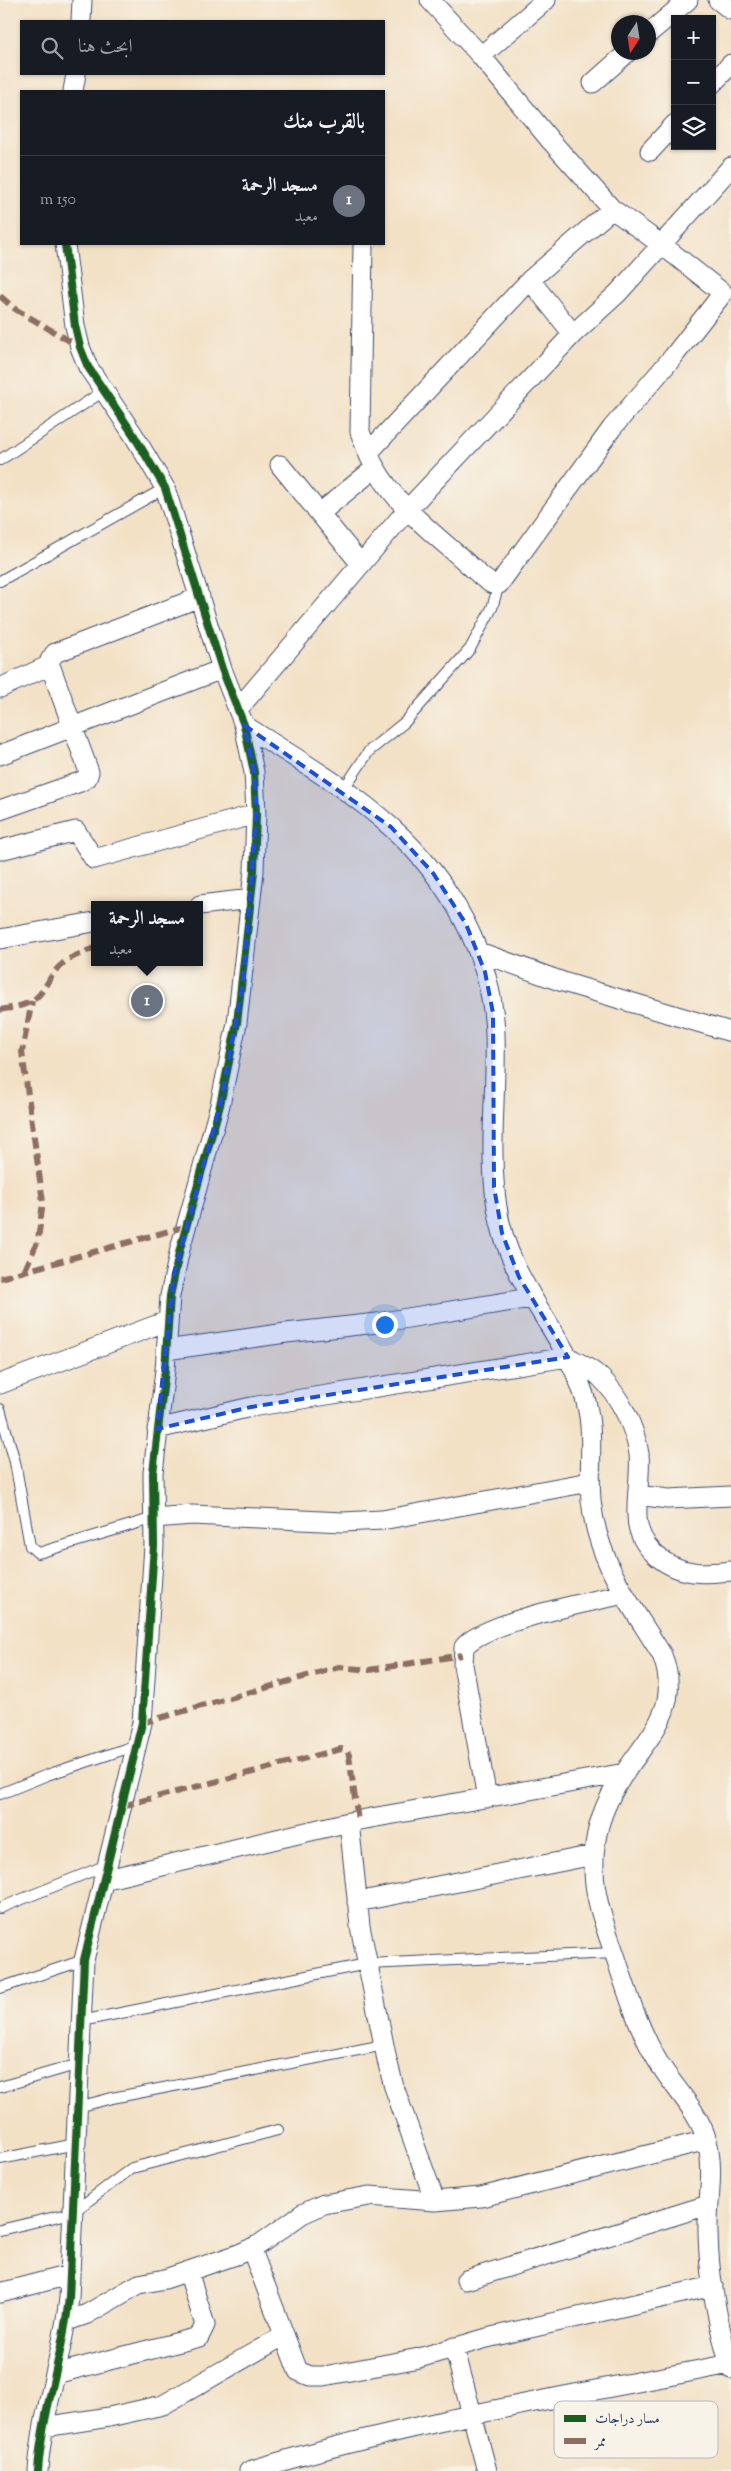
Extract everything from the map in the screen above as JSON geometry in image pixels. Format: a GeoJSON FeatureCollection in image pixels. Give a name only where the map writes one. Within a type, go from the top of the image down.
{"type":"FeatureCollection","features":[{"type":"Feature","properties":{"kind":"street"},"geometry":{"type":"LineString","coordinates":[[81,20],[82,0]]}},
{"type":"Feature","properties":{"kind":"street"},"geometry":{"type":"LineString","coordinates":[[363,245],[360,432],[372,461],[407,510],[482,577],[492,584],[499,584],[612,428],[672,357],[727,297],[612,208],[550,140],[481,56],[430,0]]}},
{"type":"Feature","properties":{"kind":"street"},"geometry":{"type":"LineString","coordinates":[[481,56],[546,0]]}},
{"type":"Feature","properties":{"kind":"street"},"geometry":{"type":"LineString","coordinates":[[656,27],[688,0]]}},
{"type":"Feature","properties":{"kind":"street"},"geometry":{"type":"LineString","coordinates":[[718,0],[731,10]]}},
{"type":"Feature","properties":{"kind":"street"},"geometry":{"type":"LineString","coordinates":[[593,83],[619,60]]}},
{"type":"Feature","properties":{"kind":"street"},"geometry":{"type":"LineString","coordinates":[[716,80],[731,64]]}},
{"type":"Feature","properties":{"kind":"street"},"geometry":{"type":"LineString","coordinates":[[73,90],[76,75]]}},
{"type":"Feature","properties":{"kind":"street"},"geometry":{"type":"LineString","coordinates":[[650,151],[671,128]]}},
{"type":"Feature","properties":{"kind":"street"},"geometry":{"type":"LineString","coordinates":[[241,717],[360,563],[407,510],[572,334],[618,293],[731,167]]}},
{"type":"Feature","properties":{"kind":"street"},"geometry":{"type":"LineString","coordinates":[[320,513],[372,461],[530,280],[612,208]]}},
{"type":"Feature","properties":{"kind":"street"},"geometry":{"type":"LineString","coordinates":[[38,2471],[44,2427],[67,2321],[84,1960],[138,1745],[143,1703],[154,1546],[153,1473],[166,1350],[167,1321],[174,1273],[210,1145],[231,1056],[243,982],[251,899],[256,814],[254,772],[241,717],[222,669],[165,488],[105,390],[88,367],[80,347],[75,326],[65,245]]}},
{"type":"Feature","properties":{"kind":"street"},"geometry":{"type":"LineString","coordinates":[[530,280],[572,334]]}},
{"type":"Feature","properties":{"kind":"street"},"geometry":{"type":"LineString","coordinates":[[280,465],[360,563]]}},
{"type":"Feature","properties":{"kind":"street"},"geometry":{"type":"LineString","coordinates":[[0,810],[87,778],[89,772],[50,665],[50,660],[55,654],[200,597]]}},
{"type":"Feature","properties":{"kind":"street"},"geometry":{"type":"LineString","coordinates":[[0,688],[50,665]]}},
{"type":"Feature","properties":{"kind":"street"},"geometry":{"type":"LineString","coordinates":[[0,756],[222,669]]}},
{"type":"Feature","properties":{"kind":"street"},"geometry":{"type":"LineString","coordinates":[[241,717],[391,827],[418,855],[451,898],[479,952],[490,992],[495,1033],[494,1163],[497,1210],[509,1256],[530,1298],[568,1356],[585,1397],[590,1418],[592,1440],[590,1482],[594,1522],[599,1542],[605,1560],[662,1655],[668,1670],[670,1686],[668,1702],[663,1717],[615,1787],[602,1817],[594,1855],[597,1900],[645,2038],[669,2079],[692,2111],[707,2140],[711,2159],[708,2241],[713,2286],[730,2366],[472,2416],[323,2450],[249,2471]]}},
{"type":"Feature","properties":{"kind":"street"},"geometry":{"type":"LineString","coordinates":[[0,850],[76,831],[94,859],[256,814]]}},
{"type":"Feature","properties":{"kind":"street"},"geometry":{"type":"LineString","coordinates":[[203,905],[251,899]]}},
{"type":"Feature","properties":{"kind":"street"},"geometry":{"type":"LineString","coordinates":[[0,939],[91,923]]}},
{"type":"Feature","properties":{"kind":"street"},"geometry":{"type":"LineString","coordinates":[[479,952],[563,982],[731,1032]]}},
{"type":"Feature","properties":{"kind":"street"},"geometry":{"type":"LineString","coordinates":[[166,1350],[286,1333],[378,1323],[530,1298]]}},
{"type":"Feature","properties":{"kind":"street"},"geometry":{"type":"LineString","coordinates":[[0,1384],[167,1321]]}},
{"type":"Feature","properties":{"kind":"street"},"geometry":{"type":"LineString","coordinates":[[157,1429],[251,1407],[568,1356],[599,1376],[620,1404],[637,1442],[640,1466],[637,1517],[642,1539],[658,1558],[675,1567],[693,1572],[731,1571]]}},
{"type":"Feature","properties":{"kind":"street"},"geometry":{"type":"LineString","coordinates":[[154,1518],[192,1515],[325,1522],[382,1520],[590,1482]]}},
{"type":"Feature","properties":{"kind":"street"},"geometry":{"type":"LineString","coordinates":[[638,1495],[668,1499],[731,1496]]}},
{"type":"Feature","properties":{"kind":"street"},"geometry":{"type":"LineString","coordinates":[[487,1798],[463,1664],[464,1647],[476,1637],[512,1622],[624,1594]]}},
{"type":"Feature","properties":{"kind":"street"},"geometry":{"type":"LineString","coordinates":[[105,1872],[349,1822],[625,1773]]}},
{"type":"Feature","properties":{"kind":"street"},"geometry":{"type":"LineString","coordinates":[[349,1822],[357,1902],[367,1964],[384,2045],[394,2087],[435,2201]]}},
{"type":"Feature","properties":{"kind":"street"},"geometry":{"type":"LineString","coordinates":[[357,1902],[594,1855]]}},
{"type":"Feature","properties":{"kind":"street"},"geometry":{"type":"LineString","coordinates":[[67,2321],[88,2314],[139,2284],[165,2279],[251,2248],[302,2214],[324,2204],[369,2196],[435,2201],[480,2197],[707,2140]]}},
{"type":"Feature","properties":{"kind":"street"},"geometry":{"type":"LineString","coordinates":[[466,2280],[708,2205]]}},
{"type":"Feature","properties":{"kind":"street"},"geometry":{"type":"LineString","coordinates":[[251,2248],[283,2336],[298,2370],[310,2376],[324,2376],[419,2358],[487,2338],[713,2286]]}},
{"type":"Feature","properties":{"kind":"street"},"geometry":{"type":"LineString","coordinates":[[55,2374],[200,2337],[205,2325],[188,2271]]}},
{"type":"Feature","properties":{"kind":"street"},"geometry":{"type":"LineString","coordinates":[[0,2293],[69,2275]]}},
{"type":"Feature","properties":{"kind":"street"},"geometry":{"type":"LineString","coordinates":[[44,2427],[109,2417],[163,2405],[283,2336]]}},
{"type":"Feature","properties":{"kind":"street"},"geometry":{"type":"LineString","coordinates":[[454,2347],[487,2471]]}},
{"type":"Feature","properties":{"kind":"lane"},"geometry":{"type":"LineString","coordinates":[[0,460],[105,390]]}},
{"type":"Feature","properties":{"kind":"lane"},"geometry":{"type":"LineString","coordinates":[[0,580],[165,488]]}},
{"type":"Feature","properties":{"kind":"lane"},"geometry":{"type":"LineString","coordinates":[[343,790],[369,751],[405,722],[470,649],[492,608],[499,584]]}},
{"type":"Feature","properties":{"kind":"lane"},"geometry":{"type":"LineString","coordinates":[[0,1409],[15,1462],[30,1546],[33,1550],[42,1552],[154,1518]]}},
{"type":"Feature","properties":{"kind":"lane"},"geometry":{"type":"LineString","coordinates":[[0,1794],[39,1778],[138,1745]]}},
{"type":"Feature","properties":{"kind":"lane"},"geometry":{"type":"LineString","coordinates":[[0,1908],[105,1872]]}},
{"type":"Feature","properties":{"kind":"lane"},"geometry":{"type":"LineString","coordinates":[[80,2021],[367,1964],[614,1953]]}},
{"type":"Feature","properties":{"kind":"lane"},"geometry":{"type":"LineString","coordinates":[[0,1988],[84,1960]]}},
{"type":"Feature","properties":{"kind":"lane"},"geometry":{"type":"LineString","coordinates":[[78,2107],[112,2098],[384,2045]]}},
{"type":"Feature","properties":{"kind":"lane"},"geometry":{"type":"LineString","coordinates":[[0,2086],[79,2064]]}},
{"type":"Feature","properties":{"kind":"lane"},"geometry":{"type":"LineString","coordinates":[[0,2230],[72,2213],[132,2168],[278,2130]]}},
{"type":"Feature","properties":{"kind":"lane"},"geometry":{"type":"LineString","coordinates":[[0,2159],[76,2144]]}},
{"type":"Feature","properties":{"kind":"highlighted area"},"geometry":{"type":"Polygon","coordinates":[[[244,725],[391,827],[433,873],[466,924],[485,972],[493,1013],[494,1187],[502,1233],[519,1277],[568,1357],[251,1407],[157,1429],[174,1273],[220,1105],[243,982],[256,814],[254,772],[244,725]]]}},
{"type":"Feature","properties":{"kind":"marked path"},"geometry":{"type":"LineString","coordinates":[[0,296],[15,309],[80,347]]}},
{"type":"Feature","properties":{"kind":"marked path"},"geometry":{"type":"LineString","coordinates":[[0,1010],[31,1002],[42,991],[57,969],[68,960],[91,949]]}},
{"type":"Feature","properties":{"kind":"marked path"},"geometry":{"type":"LineString","coordinates":[[25,1270],[38,1240],[43,1202],[22,1052],[32,1001]]}},
{"type":"Feature","properties":{"kind":"marked path"},"geometry":{"type":"LineString","coordinates":[[0,1278],[187,1226]]}},
{"type":"Feature","properties":{"kind":"marked path"},"geometry":{"type":"LineString","coordinates":[[142,1723],[339,1667],[369,1670],[462,1655]]}},
{"type":"Feature","properties":{"kind":"marked path"},"geometry":{"type":"LineString","coordinates":[[122,1806],[341,1749],[347,1751],[349,1755],[358,1821]]}},
{"type":"Feature","properties":{"kind":"cycle path"},"geometry":{"type":"LineString","coordinates":[[38,2471],[40,2449],[69,2298],[84,1960],[142,1723],[154,1546],[153,1473],[165,1370],[170,1296],[180,1249],[220,1105],[237,1023],[254,871],[256,814],[254,772],[244,725],[222,669],[165,488],[133,434],[88,367],[80,347],[75,326],[65,245]]}},
{"type":"Feature","properties":{"kind":"place","name":"مسجد الرحمة"},"geometry":{"type":"Point","coordinates":[147,1001]}}]}
